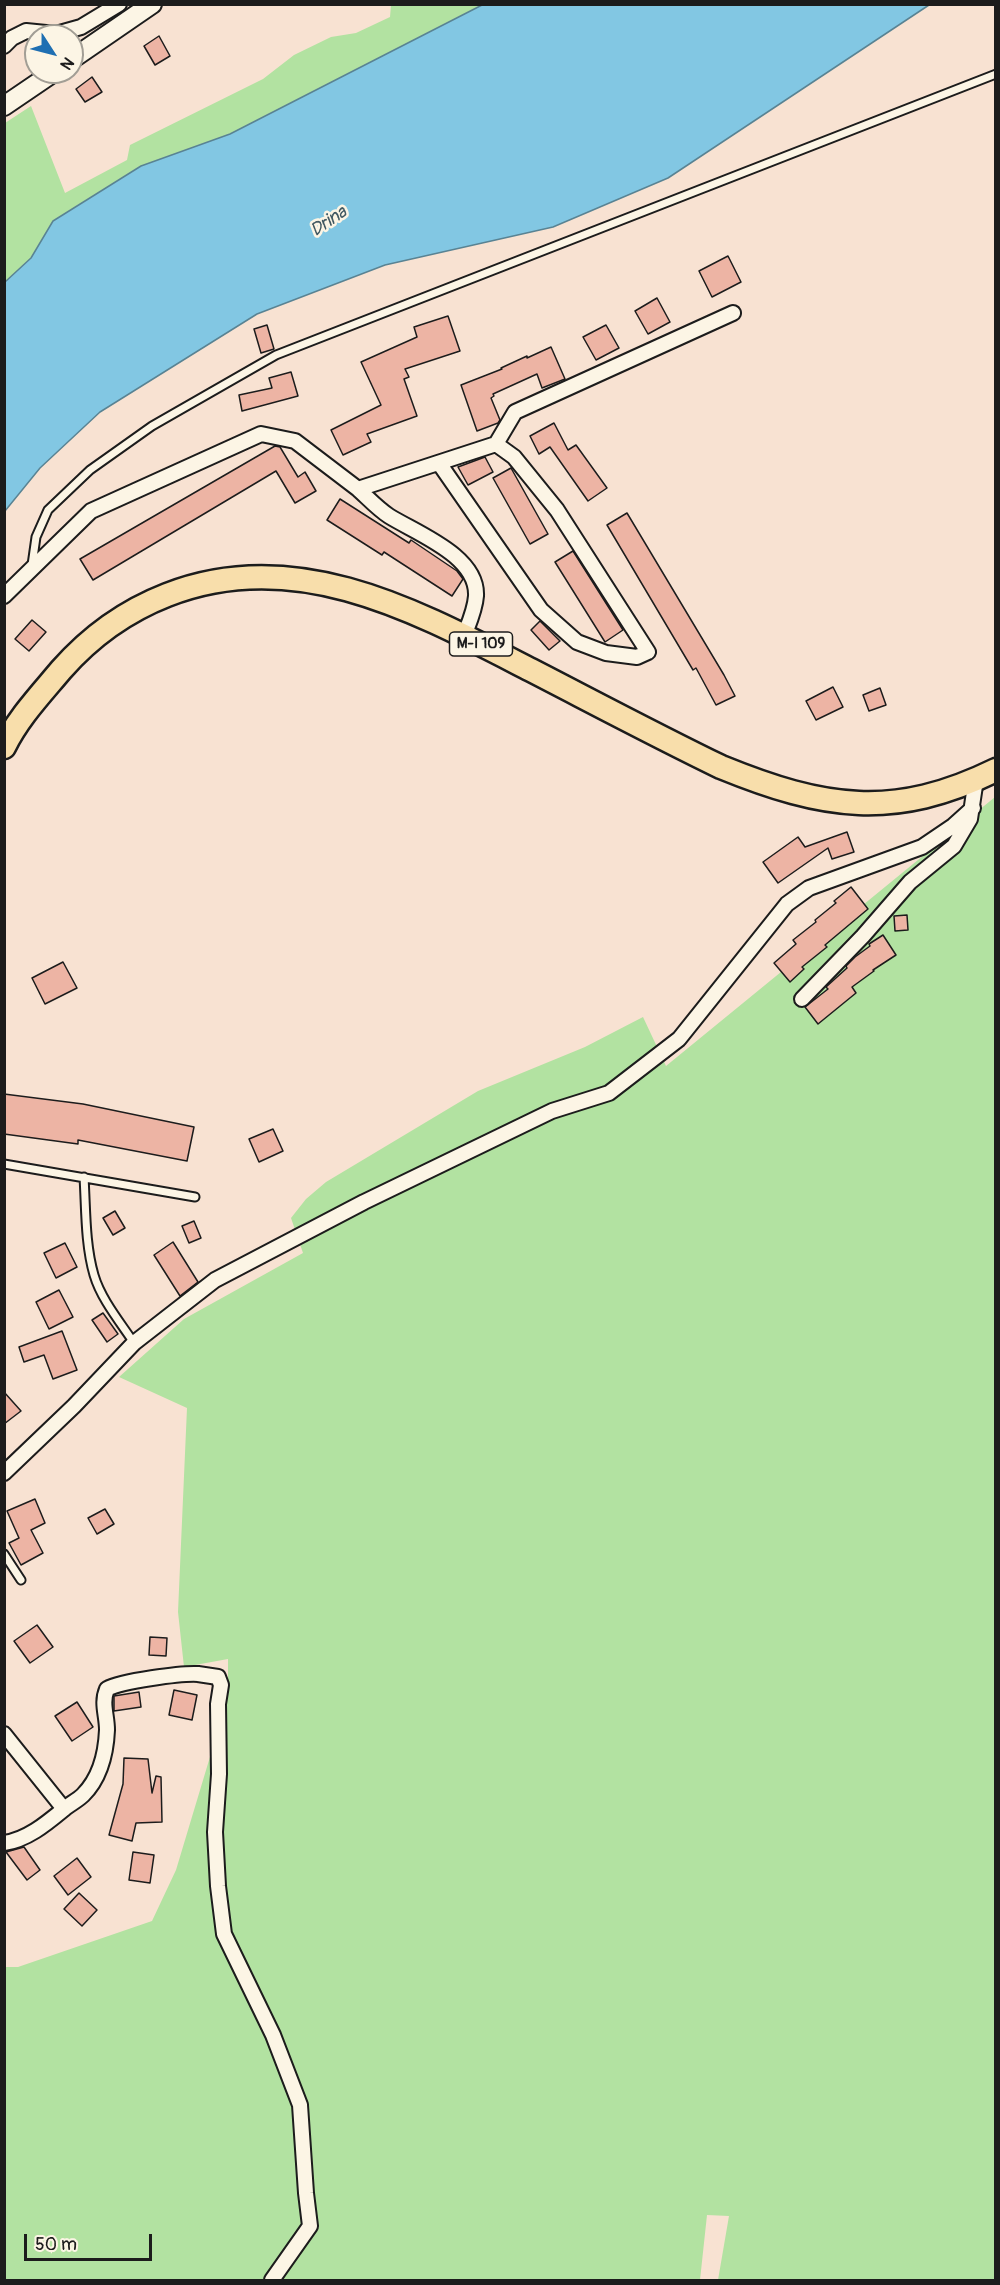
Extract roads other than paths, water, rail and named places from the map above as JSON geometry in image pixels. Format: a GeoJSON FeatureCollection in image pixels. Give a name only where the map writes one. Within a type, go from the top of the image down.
{"type":"FeatureCollection","features":[{"type":"Feature","properties":{"kind":"main road","name":"M-I 109"},"geometry":{"type":"LineString","coordinates":[[4,747],[36,700],[72,658],[113,622],[148,603],[186,587],[227,579],[261,577],[325,583],[375,597],[464,636],[722,767],[755,781],[803,795],[838,802],[872,804],[898,802],[941,793],[986,774]]}},
{"type":"Feature","properties":{"kind":"street"},"geometry":{"type":"LineString","coordinates":[[4,46],[12,38],[26,31],[56,34],[81,27],[119,4]]}},
{"type":"Feature","properties":{"kind":"street"},"geometry":{"type":"LineString","coordinates":[[84,51],[152,4]]}},
{"type":"Feature","properties":{"kind":"street"},"geometry":{"type":"LineString","coordinates":[[4,106],[36,84]]}},
{"type":"Feature","properties":{"kind":"street"},"geometry":{"type":"LineString","coordinates":[[358,489],[496,444],[515,412],[733,313]]}},
{"type":"Feature","properties":{"kind":"street"},"geometry":{"type":"LineString","coordinates":[[4,596],[92,511],[261,434],[295,441],[358,489],[386,514],[452,553],[469,570],[476,594],[473,612],[464,636]]}},
{"type":"Feature","properties":{"kind":"street"},"geometry":{"type":"LineString","coordinates":[[439,463],[541,610],[577,642],[606,653],[637,657],[648,652],[557,510],[514,456],[496,444]]}},
{"type":"Feature","properties":{"kind":"street"},"geometry":{"type":"LineString","coordinates":[[802,999],[863,936],[904,888],[954,846],[963,834],[986,774]]}},
{"type":"Feature","properties":{"kind":"street"},"geometry":{"type":"LineString","coordinates":[[4,1473],[74,1406],[134,1343],[214,1280],[364,1202],[552,1112],[609,1093],[679,1039],[795,896],[809,888],[922,847],[953,826],[973,808]]}},
{"type":"Feature","properties":{"kind":"street"},"geometry":{"type":"LineString","coordinates":[[4,1843],[13,1842],[45,1826],[82,1795],[95,1780],[102,1766],[107,1729],[104,1697],[107,1689],[116,1684],[186,1675],[218,1677],[221,1685],[218,1704],[219,1774],[215,1832],[224,1934],[273,2035],[300,2105],[310,2226],[272,2280]]}},
{"type":"Feature","properties":{"kind":"street"},"geometry":{"type":"LineString","coordinates":[[4,1734],[64,1809]]}},
{"type":"Feature","properties":{"kind":"lane"},"geometry":{"type":"LineString","coordinates":[[31,570],[36,537],[48,510],[90,470],[152,426],[276,355],[996,74]]}},
{"type":"Feature","properties":{"kind":"lane"},"geometry":{"type":"LineString","coordinates":[[4,1164],[195,1197]]}},
{"type":"Feature","properties":{"kind":"lane"},"geometry":{"type":"LineString","coordinates":[[84,1177],[89,1256],[94,1276],[103,1295],[134,1343]]}},
{"type":"Feature","properties":{"kind":"lane"},"geometry":{"type":"LineString","coordinates":[[4,1554],[21,1580]]}},
{"type":"Feature","properties":{"kind":"water","name":"Drina"},"geometry":{"type":"Polygon","coordinates":[[[484,4],[929,5],[668,178],[553,227],[385,265],[257,314],[100,412],[40,468],[5,511],[5,282],[31,258],[53,221],[141,166],[230,134],[484,4]]]}}]}
